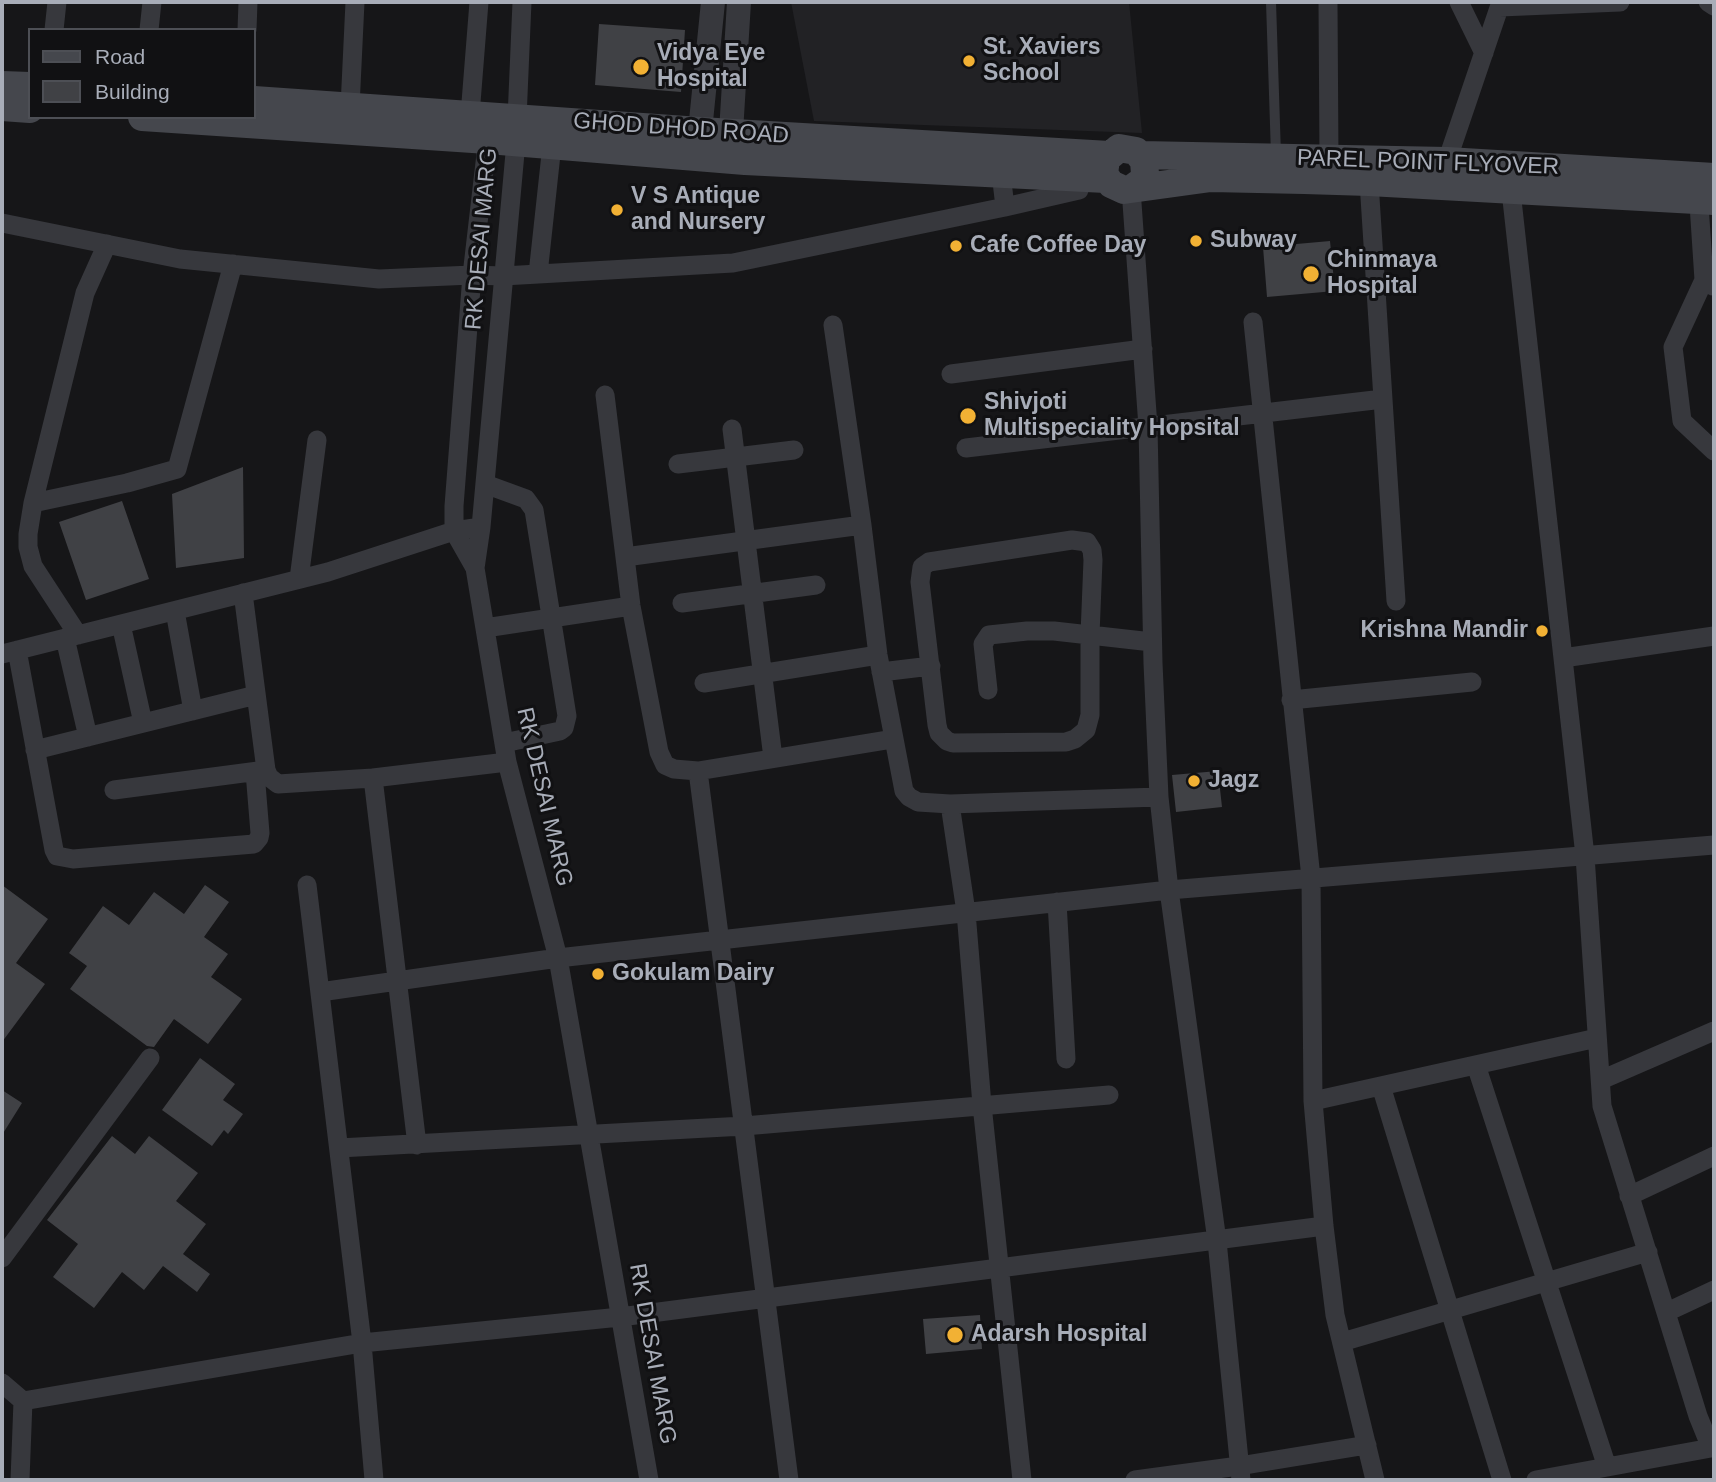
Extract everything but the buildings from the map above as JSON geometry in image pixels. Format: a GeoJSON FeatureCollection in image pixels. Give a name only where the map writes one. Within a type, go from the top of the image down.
{"type":"FeatureCollection","features":[{"type":"Feature","properties":{"kind":"main road"},"geometry":{"type":"LineString","coordinates":[[2,85],[28,86]]}},
{"type":"Feature","properties":{"kind":"main road","name":"GHOD DHOD ROAD"},"geometry":{"type":"LineString","coordinates":[[256,100],[350,107],[496,126],[699,144]]}},
{"type":"Feature","properties":{"kind":"main road"},"geometry":{"type":"LineString","coordinates":[[2,107],[28,109]]}},
{"type":"Feature","properties":{"kind":"main road"},"geometry":{"type":"LineString","coordinates":[[221,119],[496,126],[552,145],[699,144],[1001,173],[1369,182],[1511,191],[1706,189]]}},
{"type":"Feature","properties":{"kind":"main road","name":"GHOD DHOD ROAD"},"geometry":{"type":"LineString","coordinates":[[730,146],[1107,175]]}},
{"type":"Feature","properties":{"kind":"main road","name":"PAREL POINT FLYOVER"},"geometry":{"type":"LineString","coordinates":[[1107,175],[1142,181],[1145,174],[1141,155],[1329,159],[1447,162],[1706,189]]}},
{"type":"Feature","properties":{"kind":"street"},"geometry":{"type":"LineString","coordinates":[[54,28],[57,2]]}},
{"type":"Feature","properties":{"kind":"street"},"geometry":{"type":"LineString","coordinates":[[149,28],[152,2]]}},
{"type":"Feature","properties":{"kind":"street"},"geometry":{"type":"LineString","coordinates":[[247,28],[248,2]]}},
{"type":"Feature","properties":{"kind":"street"},"geometry":{"type":"LineString","coordinates":[[350,107],[355,2]]}},
{"type":"Feature","properties":{"kind":"street"},"geometry":{"type":"LineString","coordinates":[[479,2],[496,126]]}},
{"type":"Feature","properties":{"kind":"street"},"geometry":{"type":"LineString","coordinates":[[475,568],[454,531],[472,275],[496,126],[522,2]]}},
{"type":"Feature","properties":{"kind":"street"},"geometry":{"type":"LineString","coordinates":[[699,144],[713,2]]}},
{"type":"Feature","properties":{"kind":"street"},"geometry":{"type":"LineString","coordinates":[[730,146],[739,2]]}},
{"type":"Feature","properties":{"kind":"street"},"geometry":{"type":"LineString","coordinates":[[1328,2],[1329,159]]}},
{"type":"Feature","properties":{"kind":"street"},"geometry":{"type":"LineString","coordinates":[[1460,2],[1484,53]]}},
{"type":"Feature","properties":{"kind":"street"},"geometry":{"type":"LineString","coordinates":[[1447,162],[1500,4],[1620,2]]}},
{"type":"Feature","properties":{"kind":"street"},"geometry":{"type":"LineString","coordinates":[[1708,2],[1714,6]]}},
{"type":"Feature","properties":{"kind":"street","name":"RK DESAI MARG"},"geometry":{"type":"LineString","coordinates":[[496,126],[503,276],[475,568],[505,753],[558,958],[649,1480]]}},
{"type":"Feature","properties":{"kind":"street"},"geometry":{"type":"LineString","coordinates":[[538,274],[552,145]]}},
{"type":"Feature","properties":{"kind":"street"},"geometry":{"type":"LineString","coordinates":[[1001,173],[1005,207]]}},
{"type":"Feature","properties":{"kind":"street"},"geometry":{"type":"LineString","coordinates":[[2,223],[180,259],[379,279],[503,276],[733,263],[1079,190],[1107,175],[1143,349],[1148,427],[1152,642],[1159,797],[1169,890],[1217,1241],[1240,1473]]}},
{"type":"Feature","properties":{"kind":"street"},"geometry":{"type":"LineString","coordinates":[[1369,182],[1396,601]]}},
{"type":"Feature","properties":{"kind":"street"},"geometry":{"type":"LineString","coordinates":[[1706,189],[1709,284],[1674,347],[1682,421],[1714,451]]}},
{"type":"Feature","properties":{"kind":"street"},"geometry":{"type":"LineString","coordinates":[[1511,191],[1586,856],[1602,1106],[1667,1312],[1706,1413],[1712,1454],[1607,1467],[1536,1480]]}},
{"type":"Feature","properties":{"kind":"street"},"geometry":{"type":"LineString","coordinates":[[88,737],[71,637],[33,566],[28,534],[33,503],[85,293],[107,244]]}},
{"type":"Feature","properties":{"kind":"street"},"geometry":{"type":"LineString","coordinates":[[33,503],[127,483],[177,469],[233,264]]}},
{"type":"Feature","properties":{"kind":"street"},"geometry":{"type":"LineString","coordinates":[[1253,322],[1311,878],[1313,1101],[1324,1226],[1335,1315],[1375,1480]]}},
{"type":"Feature","properties":{"kind":"street"},"geometry":{"type":"LineString","coordinates":[[833,325],[879,663],[901,783],[909,797],[918,802],[950,804],[1159,797]]}},
{"type":"Feature","properties":{"kind":"street"},"geometry":{"type":"LineString","coordinates":[[951,374],[1143,349]]}},
{"type":"Feature","properties":{"kind":"street"},"geometry":{"type":"LineString","coordinates":[[604,395],[631,606],[659,752],[665,765],[674,769],[698,771],[893,739]]}},
{"type":"Feature","properties":{"kind":"street"},"geometry":{"type":"LineString","coordinates":[[966,448],[1383,399]]}},
{"type":"Feature","properties":{"kind":"street"},"geometry":{"type":"LineString","coordinates":[[732,429],[773,758]]}},
{"type":"Feature","properties":{"kind":"street"},"geometry":{"type":"LineString","coordinates":[[299,579],[317,440]]}},
{"type":"Feature","properties":{"kind":"street"},"geometry":{"type":"LineString","coordinates":[[678,464],[794,450]]}},
{"type":"Feature","properties":{"kind":"street"},"geometry":{"type":"LineString","coordinates":[[114,790],[260,771],[278,784],[288,785],[373,779],[505,753],[565,728],[567,723],[552,618],[532,505],[526,499],[485,484]]}},
{"type":"Feature","properties":{"kind":"street"},"geometry":{"type":"LineString","coordinates":[[625,556],[862,524]]}},
{"type":"Feature","properties":{"kind":"street"},"geometry":{"type":"LineString","coordinates":[[243,593],[256,695],[260,771],[259,838],[254,844],[73,859],[57,856],[35,750],[9,652],[71,637],[121,624],[174,611],[243,593],[299,579],[454,531],[481,527]]}},
{"type":"Feature","properties":{"kind":"street"},"geometry":{"type":"LineString","coordinates":[[1072,540],[1087,542],[1092,550],[1093,560],[1090,635],[1089,723],[1082,736],[1066,742],[947,741],[939,733],[937,725],[920,582],[922,567],[929,562],[1072,540]]}},
{"type":"Feature","properties":{"kind":"street"},"geometry":{"type":"LineString","coordinates":[[682,603],[816,585]]}},
{"type":"Feature","properties":{"kind":"street"},"geometry":{"type":"LineString","coordinates":[[485,628],[631,606]]}},
{"type":"Feature","properties":{"kind":"street"},"geometry":{"type":"LineString","coordinates":[[174,611],[193,710]]}},
{"type":"Feature","properties":{"kind":"street"},"geometry":{"type":"LineString","coordinates":[[121,624],[143,723]]}},
{"type":"Feature","properties":{"kind":"street"},"geometry":{"type":"LineString","coordinates":[[988,691],[983,644],[989,635],[1040,631],[1152,642]]}},
{"type":"Feature","properties":{"kind":"street"},"geometry":{"type":"LineString","coordinates":[[1563,658],[1714,636]]}},
{"type":"Feature","properties":{"kind":"street"},"geometry":{"type":"LineString","coordinates":[[704,683],[762,672],[879,663],[931,666]]}},
{"type":"Feature","properties":{"kind":"street"},"geometry":{"type":"LineString","coordinates":[[1291,700],[1472,682]]}},
{"type":"Feature","properties":{"kind":"street"},"geometry":{"type":"LineString","coordinates":[[35,750],[256,695]]}},
{"type":"Feature","properties":{"kind":"street"},"geometry":{"type":"LineString","coordinates":[[698,771],[789,1480]]}},
{"type":"Feature","properties":{"kind":"street"},"geometry":{"type":"LineString","coordinates":[[373,779],[417,1145]]}},
{"type":"Feature","properties":{"kind":"street"},"geometry":{"type":"LineString","coordinates":[[950,804],[966,912],[982,1105],[1023,1480]]}},
{"type":"Feature","properties":{"kind":"street"},"geometry":{"type":"LineString","coordinates":[[320,992],[558,958],[1169,890],[1714,845]]}},
{"type":"Feature","properties":{"kind":"street"},"geometry":{"type":"LineString","coordinates":[[307,885],[362,1343],[374,1480]]}},
{"type":"Feature","properties":{"kind":"street"},"geometry":{"type":"LineString","coordinates":[[1057,902],[1066,1059]]}},
{"type":"Feature","properties":{"kind":"street"},"geometry":{"type":"LineString","coordinates":[[1601,1080],[1714,1031]]}},
{"type":"Feature","properties":{"kind":"street"},"geometry":{"type":"LineString","coordinates":[[1313,1101],[1597,1038]]}},
{"type":"Feature","properties":{"kind":"street"},"geometry":{"type":"LineString","coordinates":[[2,1258],[150,1058]]}},
{"type":"Feature","properties":{"kind":"street"},"geometry":{"type":"LineString","coordinates":[[1476,1065],[1607,1467]]}},
{"type":"Feature","properties":{"kind":"street"},"geometry":{"type":"LineString","coordinates":[[1381,1086],[1502,1480]]}},
{"type":"Feature","properties":{"kind":"street"},"geometry":{"type":"LineString","coordinates":[[339,1148],[744,1126],[1109,1096]]}},
{"type":"Feature","properties":{"kind":"street"},"geometry":{"type":"LineString","coordinates":[[1629,1196],[1714,1156]]}},
{"type":"Feature","properties":{"kind":"street"},"geometry":{"type":"LineString","coordinates":[[23,1401],[362,1343],[620,1317],[1324,1226]]}},
{"type":"Feature","properties":{"kind":"street"},"geometry":{"type":"LineString","coordinates":[[1342,1342],[1648,1252]]}},
{"type":"Feature","properties":{"kind":"street"},"geometry":{"type":"LineString","coordinates":[[1667,1312],[1714,1290]]}},
{"type":"Feature","properties":{"kind":"street"},"geometry":{"type":"LineString","coordinates":[[2,1383],[23,1401]]}},
{"type":"Feature","properties":{"kind":"street"},"geometry":{"type":"LineString","coordinates":[[20,1480],[23,1401]]}},
{"type":"Feature","properties":{"kind":"street"},"geometry":{"type":"LineString","coordinates":[[1135,1480],[1240,1473],[1367,1445]]}},
{"type":"Feature","properties":{"kind":"lane"},"geometry":{"type":"LineString","coordinates":[[1271,2],[1276,158]]}},
{"type":"Feature","properties":{"kind":"shaded area","name":"St. Xaviers School"},"geometry":{"type":"Polygon","coordinates":[[[791,2],[1129,2],[1142,133],[814,121],[791,2]]]}},
{"type":"Feature","properties":{"kind":"place","name":"St. Xaviers School"},"geometry":{"type":"Point","coordinates":[969,61]}},
{"type":"Feature","properties":{"kind":"place","name":"Vidya Eye Hospital"},"geometry":{"type":"Point","coordinates":[641,67]}},
{"type":"Feature","properties":{"kind":"place","name":"V S Antique and Nursery"},"geometry":{"type":"Point","coordinates":[617,210]}},
{"type":"Feature","properties":{"kind":"place","name":"Subway"},"geometry":{"type":"Point","coordinates":[1196,241]}},
{"type":"Feature","properties":{"kind":"place","name":"Cafe Coffee Day"},"geometry":{"type":"Point","coordinates":[956,246]}},
{"type":"Feature","properties":{"kind":"place","name":"Chinmaya Hospital"},"geometry":{"type":"Point","coordinates":[1311,274]}},
{"type":"Feature","properties":{"kind":"place","name":"Shivjoti Multispeciality Hopsital"},"geometry":{"type":"Point","coordinates":[968,416]}},
{"type":"Feature","properties":{"kind":"place","name":"Krishna Mandir"},"geometry":{"type":"Point","coordinates":[1542,631]}},
{"type":"Feature","properties":{"kind":"place","name":"Jagz"},"geometry":{"type":"Point","coordinates":[1194,781]}},
{"type":"Feature","properties":{"kind":"place","name":"Gokulam Dairy"},"geometry":{"type":"Point","coordinates":[598,974]}},
{"type":"Feature","properties":{"kind":"place","name":"Adarsh Hospital"},"geometry":{"type":"Point","coordinates":[955,1335]}}]}
